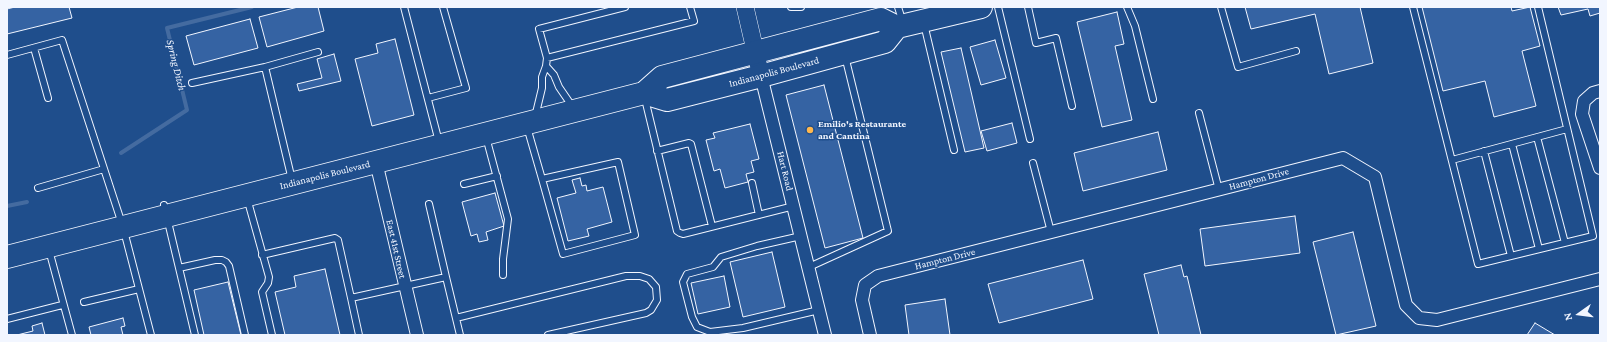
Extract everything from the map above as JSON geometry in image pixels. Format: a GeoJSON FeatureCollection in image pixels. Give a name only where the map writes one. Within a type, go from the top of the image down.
{"type":"FeatureCollection","features":[{"type":"Feature","properties":{"kind":"highway"},"geometry":{"type":"LineString","coordinates":[[918,17],[981,7]]}},
{"type":"Feature","properties":{"kind":"highway","name":"Indianapolis Boulevard"},"geometry":{"type":"LineString","coordinates":[[7,257],[123,227],[166,210],[247,195],[644,93],[662,77],[881,19],[918,17]]}},
{"type":"Feature","properties":{"kind":"highway","name":"Indianapolis Boulevard"},"geometry":{"type":"LineString","coordinates":[[644,93],[667,100],[885,42],[918,17]]}},
{"type":"Feature","properties":{"kind":"street","name":"Hart Road"},"geometry":{"type":"LineString","coordinates":[[745,7],[825,335]]}},
{"type":"Feature","properties":{"kind":"street"},"geometry":{"type":"LineString","coordinates":[[1600,91],[1593,93],[1584,101],[1582,114],[1600,168]]}},
{"type":"Feature","properties":{"kind":"street","name":"Hampton Drive"},"geometry":{"type":"LineString","coordinates":[[870,335],[862,300],[865,285],[878,276],[1343,158],[1375,177],[1406,305],[1419,318],[1438,320],[1600,279]]}},
{"type":"Feature","properties":{"kind":"street","name":"East 41st Street"},"geometry":{"type":"LineString","coordinates":[[376,162],[417,335]]}},
{"type":"Feature","properties":{"kind":"lane"},"geometry":{"type":"LineString","coordinates":[[404,7],[440,146]]}},
{"type":"Feature","properties":{"kind":"lane"},"geometry":{"type":"LineString","coordinates":[[428,98],[466,88],[443,7]]}},
{"type":"Feature","properties":{"kind":"lane"},"geometry":{"type":"LineString","coordinates":[[547,58],[569,49],[651,28],[694,21],[690,7]]}},
{"type":"Feature","properties":{"kind":"lane"},"geometry":{"type":"LineString","coordinates":[[791,7],[800,7]]}},
{"type":"Feature","properties":{"kind":"lane"},"geometry":{"type":"LineString","coordinates":[[998,7],[1030,139]]}},
{"type":"Feature","properties":{"kind":"lane"},"geometry":{"type":"LineString","coordinates":[[1028,7],[1036,43],[1056,38],[1072,106]]}},
{"type":"Feature","properties":{"kind":"lane"},"geometry":{"type":"LineString","coordinates":[[1127,7],[1134,26],[1153,100]]}},
{"type":"Feature","properties":{"kind":"lane"},"geometry":{"type":"LineString","coordinates":[[1221,7],[1238,67],[1296,51]]}},
{"type":"Feature","properties":{"kind":"lane"},"geometry":{"type":"LineString","coordinates":[[1413,7],[1478,264],[1593,236],[1538,7]]}},
{"type":"Feature","properties":{"kind":"lane"},"geometry":{"type":"LineString","coordinates":[[542,179],[618,162],[635,235],[563,254],[542,179],[530,123],[542,88],[542,77],[547,58],[539,29],[580,21],[627,8]]}},
{"type":"Feature","properties":{"kind":"lane"},"geometry":{"type":"LineString","coordinates":[[918,17],[954,150]]}},
{"type":"Feature","properties":{"kind":"lane"},"geometry":{"type":"LineString","coordinates":[[7,55],[62,40],[123,227],[151,335]]}},
{"type":"Feature","properties":{"kind":"lane"},"geometry":{"type":"LineString","coordinates":[[34,48],[48,98]]}},
{"type":"Feature","properties":{"kind":"lane"},"geometry":{"type":"LineString","coordinates":[[192,83],[318,52]]}},
{"type":"Feature","properties":{"kind":"lane"},"geometry":{"type":"LineString","coordinates":[[809,266],[888,231],[845,53]]}},
{"type":"Feature","properties":{"kind":"lane"},"geometry":{"type":"LineString","coordinates":[[265,66],[293,183]]}},
{"type":"Feature","properties":{"kind":"lane"},"geometry":{"type":"LineString","coordinates":[[546,66],[554,74],[564,96],[575,111]]}},
{"type":"Feature","properties":{"kind":"lane"},"geometry":{"type":"LineString","coordinates":[[644,93],[657,151],[678,231],[683,234],[794,206]]}},
{"type":"Feature","properties":{"kind":"lane"},"geometry":{"type":"LineString","coordinates":[[1199,113],[1219,190]]}},
{"type":"Feature","properties":{"kind":"lane"},"geometry":{"type":"LineString","coordinates":[[1452,160],[1567,129]]}},
{"type":"Feature","properties":{"kind":"lane"},"geometry":{"type":"LineString","coordinates":[[485,134],[508,219],[503,259],[503,276]]}},
{"type":"Feature","properties":{"kind":"lane"},"geometry":{"type":"LineString","coordinates":[[1537,137],[1565,243]]}},
{"type":"Feature","properties":{"kind":"lane"},"geometry":{"type":"LineString","coordinates":[[657,151],[689,143],[691,144],[712,226]]}},
{"type":"Feature","properties":{"kind":"lane"},"geometry":{"type":"LineString","coordinates":[[1512,144],[1539,249]]}},
{"type":"Feature","properties":{"kind":"lane"},"geometry":{"type":"LineString","coordinates":[[1484,151],[1511,256]]}},
{"type":"Feature","properties":{"kind":"lane"},"geometry":{"type":"LineString","coordinates":[[1033,163],[1051,232]]}},
{"type":"Feature","properties":{"kind":"lane"},"geometry":{"type":"LineString","coordinates":[[38,188],[104,169]]}},
{"type":"Feature","properties":{"kind":"lane"},"geometry":{"type":"LineString","coordinates":[[464,184],[497,176]]}},
{"type":"Feature","properties":{"kind":"lane"},"geometry":{"type":"LineString","coordinates":[[752,183],[759,215]]}},
{"type":"Feature","properties":{"kind":"lane"},"geometry":{"type":"LineString","coordinates":[[247,195],[268,277],[262,292],[272,335]]}},
{"type":"Feature","properties":{"kind":"lane"},"geometry":{"type":"LineString","coordinates":[[430,204],[460,335]]}},
{"type":"Feature","properties":{"kind":"lane"},"geometry":{"type":"LineString","coordinates":[[166,210],[194,335]]}},
{"type":"Feature","properties":{"kind":"lane"},"geometry":{"type":"LineString","coordinates":[[801,236],[757,246],[721,257],[712,267],[687,274],[683,282],[692,317],[697,327],[710,332],[743,328],[819,310]]}},
{"type":"Feature","properties":{"kind":"lane"},"geometry":{"type":"LineString","coordinates":[[262,255],[335,238],[338,240],[359,335]]}},
{"type":"Feature","properties":{"kind":"lane"},"geometry":{"type":"LineString","coordinates":[[48,246],[72,335]]}},
{"type":"Feature","properties":{"kind":"lane"},"geometry":{"type":"LineString","coordinates":[[179,268],[215,260],[222,260],[226,262],[229,266],[245,335]]}},
{"type":"Feature","properties":{"kind":"lane"},"geometry":{"type":"LineString","coordinates":[[352,298],[446,276]]}},
{"type":"Feature","properties":{"kind":"lane"},"geometry":{"type":"LineString","coordinates":[[456,318],[626,276],[640,276],[649,279],[656,287],[657,300],[651,310],[548,335]]}},
{"type":"Feature","properties":{"kind":"lane"},"geometry":{"type":"LineString","coordinates":[[84,302],[139,289]]}},
{"type":"Feature","properties":{"kind":"lane"},"geometry":{"type":"LineString","coordinates":[[7,319],[58,307],[62,305],[63,302]]}},
{"type":"Feature","properties":{"kind":"building"},"geometry":{"type":"Polygon","coordinates":[[[15,7],[69,7],[72,18],[7,34],[7,9],[15,7]]]}},
{"type":"Feature","properties":{"kind":"building"},"geometry":{"type":"Polygon","coordinates":[[[298,7],[318,7],[324,31],[267,47],[259,17],[298,7]]]}},
{"type":"Feature","properties":{"kind":"building"},"geometry":{"type":"Polygon","coordinates":[[[1245,7],[1360,7],[1373,63],[1329,74],[1315,14],[1251,29],[1245,7]]]}},
{"type":"Feature","properties":{"kind":"building"},"geometry":{"type":"Polygon","coordinates":[[[1422,7],[1511,7],[1512,11],[1530,7],[1540,46],[1522,51],[1536,106],[1494,117],[1485,81],[1443,91],[1422,7]]]}},
{"type":"Feature","properties":{"kind":"building"},"geometry":{"type":"Polygon","coordinates":[[[1558,7],[1600,7],[1600,13],[1590,16],[1588,9],[1561,15],[1558,7]]]}},
{"type":"Feature","properties":{"kind":"building"},"geometry":{"type":"Polygon","coordinates":[[[1117,12],[1124,44],[1115,46],[1132,120],[1102,127],[1077,22],[1117,12]]]}},
{"type":"Feature","properties":{"kind":"building"},"geometry":{"type":"Polygon","coordinates":[[[250,19],[258,48],[194,65],[186,36],[250,19]]]}},
{"type":"Feature","properties":{"kind":"building"},"geometry":{"type":"Polygon","coordinates":[[[395,39],[414,115],[372,126],[355,59],[378,53],[376,44],[395,39]]]}},
{"type":"Feature","properties":{"kind":"building"},"geometry":{"type":"Polygon","coordinates":[[[995,40],[1006,78],[981,85],[970,47],[995,40]]]}},
{"type":"Feature","properties":{"kind":"building"},"geometry":{"type":"Polygon","coordinates":[[[961,48],[984,148],[965,152],[941,52],[961,48]]]}},
{"type":"Feature","properties":{"kind":"building"},"geometry":{"type":"Polygon","coordinates":[[[334,54],[341,81],[299,91],[297,84],[322,78],[317,59],[334,54]]]}},
{"type":"Feature","properties":{"kind":"building"},"geometry":{"type":"Polygon","coordinates":[[[824,85],[863,238],[825,248],[786,95],[824,85]]]}},
{"type":"Feature","properties":{"kind":"building"},"geometry":{"type":"Polygon","coordinates":[[[1012,123],[1017,143],[987,151],[981,131],[1012,123]]]}},
{"type":"Feature","properties":{"kind":"building"},"geometry":{"type":"Polygon","coordinates":[[[750,124],[759,159],[751,161],[754,172],[746,174],[748,182],[725,188],[720,169],[714,171],[706,140],[715,138],[713,133],[750,124]]]}},
{"type":"Feature","properties":{"kind":"building"},"geometry":{"type":"Polygon","coordinates":[[[1158,132],[1167,170],[1083,191],[1074,153],[1158,132]]]}},
{"type":"Feature","properties":{"kind":"building"},"geometry":{"type":"Polygon","coordinates":[[[580,178],[582,186],[586,185],[587,191],[603,187],[612,222],[587,229],[589,236],[568,241],[557,198],[576,193],[572,180],[580,178]]]}},
{"type":"Feature","properties":{"kind":"building"},"geometry":{"type":"Polygon","coordinates":[[[495,193],[504,226],[486,232],[488,240],[479,242],[477,234],[471,236],[462,202],[495,193]]]}},
{"type":"Feature","properties":{"kind":"building"},"geometry":{"type":"Polygon","coordinates":[[[1295,216],[1300,253],[1205,266],[1200,229],[1295,216]]]}},
{"type":"Feature","properties":{"kind":"building"},"geometry":{"type":"Polygon","coordinates":[[[1353,232],[1376,326],[1336,335],[1313,242],[1353,232]]]}},
{"type":"Feature","properties":{"kind":"building"},"geometry":{"type":"Polygon","coordinates":[[[772,252],[785,307],[743,317],[730,262],[772,252]]]}},
{"type":"Feature","properties":{"kind":"building"},"geometry":{"type":"Polygon","coordinates":[[[1083,260],[1093,299],[999,323],[988,284],[1083,260]]]}},
{"type":"Feature","properties":{"kind":"building"},"geometry":{"type":"Polygon","coordinates":[[[1181,265],[1184,277],[1187,276],[1201,335],[1159,335],[1144,274],[1181,265]]]}},
{"type":"Feature","properties":{"kind":"building"},"geometry":{"type":"Polygon","coordinates":[[[325,269],[340,335],[285,335],[275,292],[296,287],[294,276],[325,269]]]}},
{"type":"Feature","properties":{"kind":"building"},"geometry":{"type":"Polygon","coordinates":[[[724,276],[730,307],[698,314],[691,283],[724,276]]]}},
{"type":"Feature","properties":{"kind":"building"},"geometry":{"type":"Polygon","coordinates":[[[228,282],[241,335],[204,335],[194,290],[228,282]]]}},
{"type":"Feature","properties":{"kind":"building"},"geometry":{"type":"Polygon","coordinates":[[[945,299],[950,335],[909,335],[905,305],[945,299]]]}},
{"type":"Feature","properties":{"kind":"building"},"geometry":{"type":"Polygon","coordinates":[[[123,318],[125,326],[121,327],[123,335],[91,335],[89,327],[123,318]]]}},
{"type":"Feature","properties":{"kind":"building"},"geometry":{"type":"Polygon","coordinates":[[[42,323],[45,335],[17,335],[33,331],[32,326],[42,323]]]}},
{"type":"Feature","properties":{"kind":"building"},"geometry":{"type":"Polygon","coordinates":[[[1535,323],[1555,335],[1527,335],[1535,323]]]}},
{"type":"Feature","properties":{"kind":"waterway","name":"Spring Ditch"},"geometry":{"type":"LineString","coordinates":[[121,153],[187,110],[167,28],[252,7]]}},
{"type":"Feature","properties":{"kind":"waterway","name":"Spring Ditch"},"geometry":{"type":"LineString","coordinates":[[7,206],[27,202]]}},
{"type":"Feature","properties":{"kind":"place","name":"Emilio's Restaurante and Cantina"},"geometry":{"type":"Point","coordinates":[810,130]}}]}
